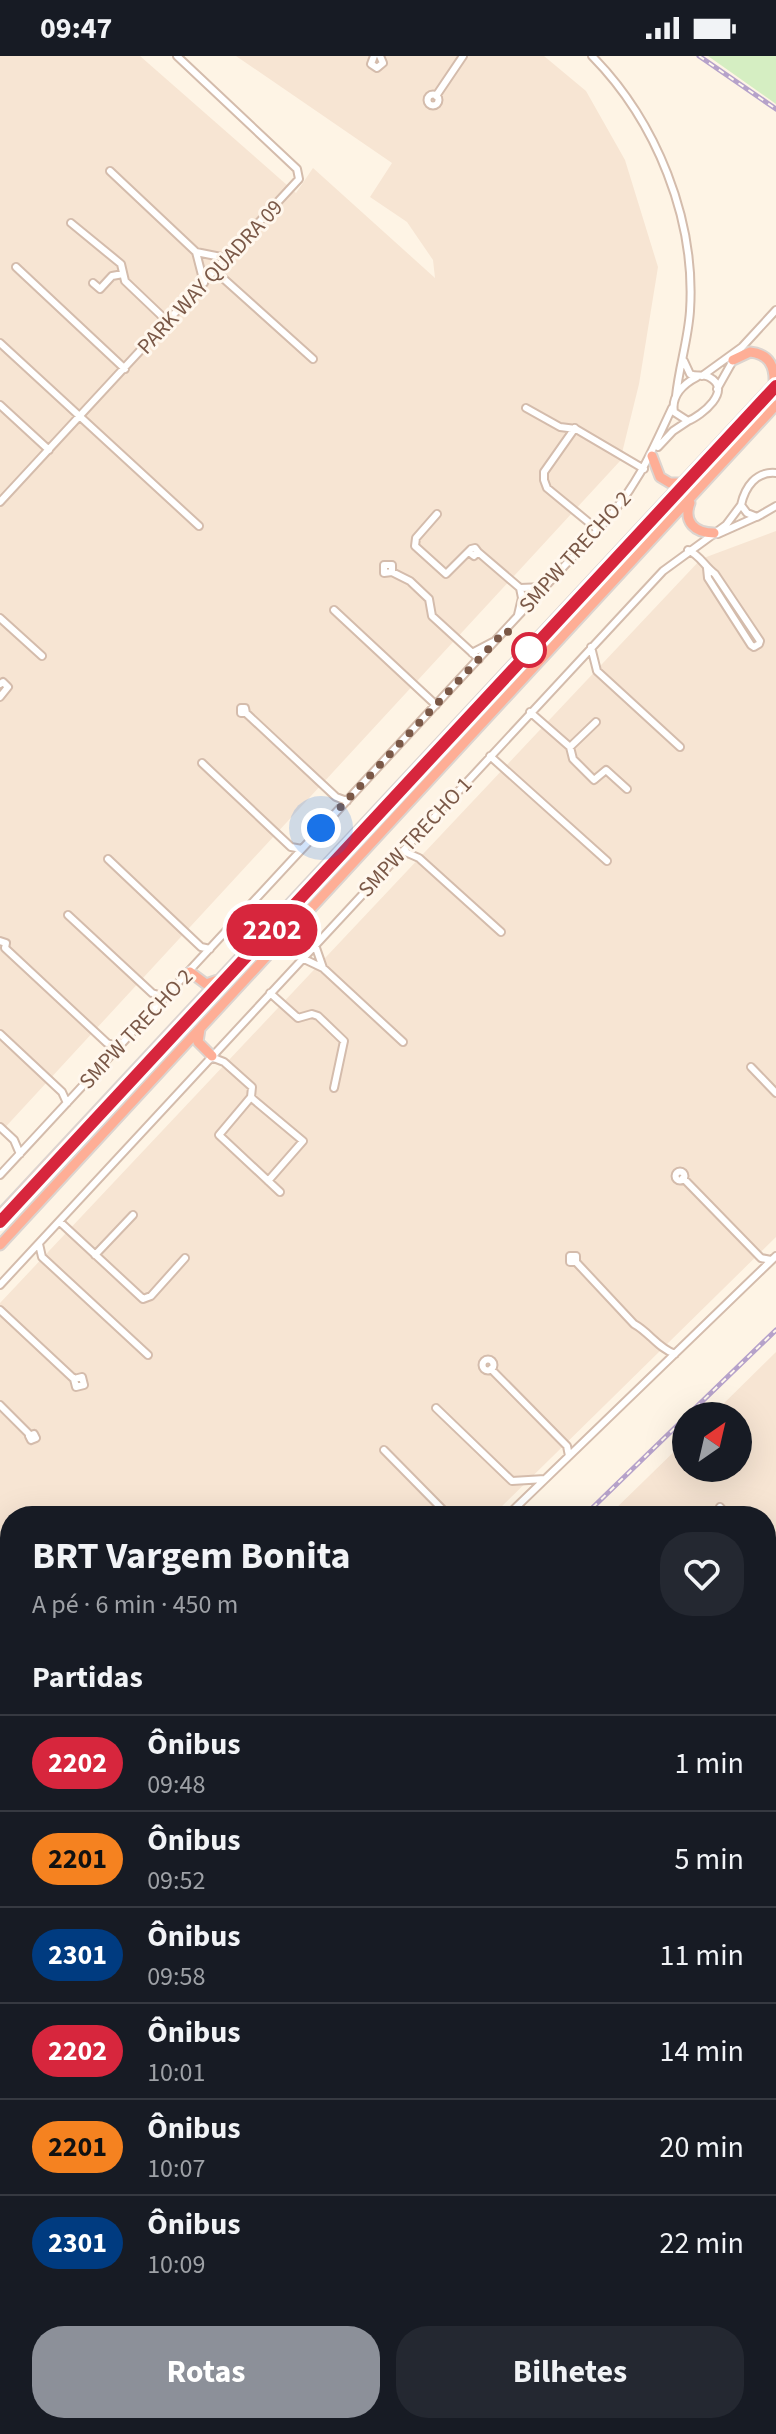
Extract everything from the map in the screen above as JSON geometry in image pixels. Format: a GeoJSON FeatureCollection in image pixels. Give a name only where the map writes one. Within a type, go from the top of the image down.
{"type":"FeatureCollection","features":[{"type":"Feature","properties":{"kind":"highway"},"geometry":{"type":"LineString","coordinates":[[0,1215],[775,383],[774,368],[765,356],[750,352],[733,360]]}},
{"type":"Feature","properties":{"kind":"highway"},"geometry":{"type":"LineString","coordinates":[[0,1245],[776,405]]}},
{"type":"Feature","properties":{"kind":"highway"},"geometry":{"type":"LineString","coordinates":[[763,419],[776,415]]}},
{"type":"Feature","properties":{"kind":"highway"},"geometry":{"type":"LineString","coordinates":[[653,454],[655,471],[660,477],[670,483],[682,483]]}},
{"type":"Feature","properties":{"kind":"highway"},"geometry":{"type":"LineString","coordinates":[[693,495],[687,514],[691,524],[708,537]]}},
{"type":"Feature","properties":{"kind":"highway"},"geometry":{"type":"LineString","coordinates":[[189,973],[206,984],[225,976]]}},
{"type":"Feature","properties":{"kind":"highway"},"geometry":{"type":"LineString","coordinates":[[189,973],[201,987],[196,1007]]}},
{"type":"Feature","properties":{"kind":"highway"},"geometry":{"type":"LineString","coordinates":[[200,1026],[198,1042],[211,1057]]}},
{"type":"Feature","properties":{"kind":"highway"},"geometry":{"type":"LineString","coordinates":[[179,1049],[195,1046],[211,1057]]}},
{"type":"Feature","properties":{"kind":"street","name":"PARK WAY QUADRA 09"},"geometry":{"type":"LineString","coordinates":[[0,502],[298,181],[299,172],[177,56]]}},
{"type":"Feature","properties":{"kind":"street"},"geometry":{"type":"LineString","coordinates":[[374,56],[371,64],[377,68],[383,63],[380,56]]}},
{"type":"Feature","properties":{"kind":"street"},"geometry":{"type":"LineString","coordinates":[[436,96],[463,56]]}},
{"type":"Feature","properties":{"kind":"street"},"geometry":{"type":"LineString","coordinates":[[592,56],[639,114],[675,198],[687,257],[690,289],[683,360],[676,396],[653,454]]}},
{"type":"Feature","properties":{"kind":"street"},"geometry":{"type":"LineString","coordinates":[[110,171],[196,252],[204,283]]}},
{"type":"Feature","properties":{"kind":"street"},"geometry":{"type":"LineString","coordinates":[[71,223],[119,262],[128,285],[168,322]]}},
{"type":"Feature","properties":{"kind":"street"},"geometry":{"type":"LineString","coordinates":[[196,252],[228,258]]}},
{"type":"Feature","properties":{"kind":"street"},"geometry":{"type":"LineString","coordinates":[[201,263],[209,256]]}},
{"type":"Feature","properties":{"kind":"street"},"geometry":{"type":"LineString","coordinates":[[16,267],[125,369]]}},
{"type":"Feature","properties":{"kind":"street"},"geometry":{"type":"LineString","coordinates":[[215,271],[313,359]]}},
{"type":"Feature","properties":{"kind":"street"},"geometry":{"type":"LineString","coordinates":[[93,283],[100,289],[112,276],[123,274]]}},
{"type":"Feature","properties":{"kind":"street"},"geometry":{"type":"LineString","coordinates":[[653,454],[673,431],[709,407],[733,360],[776,310]]}},
{"type":"Feature","properties":{"kind":"street"},"geometry":{"type":"LineString","coordinates":[[0,343],[199,526]]}},
{"type":"Feature","properties":{"kind":"street"},"geometry":{"type":"LineString","coordinates":[[676,396],[688,382],[742,347]]}},
{"type":"Feature","properties":{"kind":"street"},"geometry":{"type":"LineString","coordinates":[[683,360],[687,371],[711,378],[717,389]]}},
{"type":"Feature","properties":{"kind":"street"},"geometry":{"type":"LineString","coordinates":[[0,405],[49,450]]}},
{"type":"Feature","properties":{"kind":"street"},"geometry":{"type":"LineString","coordinates":[[526,408],[560,427],[575,428],[644,469]]}},
{"type":"Feature","properties":{"kind":"street"},"geometry":{"type":"LineString","coordinates":[[672,408],[678,417],[688,421]]}},
{"type":"Feature","properties":{"kind":"street"},"geometry":{"type":"LineString","coordinates":[[575,428],[544,472],[544,480],[547,488],[598,530]]}},
{"type":"Feature","properties":{"kind":"street","name":"SMPW TRECHO 2"},"geometry":{"type":"LineString","coordinates":[[0,1175],[621,505],[653,454]]}},
{"type":"Feature","properties":{"kind":"street"},"geometry":{"type":"LineString","coordinates":[[699,555],[708,537],[731,520],[741,505],[747,487],[766,473],[776,471]]}},
{"type":"Feature","properties":{"kind":"street"},"geometry":{"type":"LineString","coordinates":[[741,505],[747,513],[757,517]]}},
{"type":"Feature","properties":{"kind":"street"},"geometry":{"type":"LineString","coordinates":[[766,514],[776,506]]}},
{"type":"Feature","properties":{"kind":"street"},"geometry":{"type":"LineString","coordinates":[[708,537],[776,512]]}},
{"type":"Feature","properties":{"kind":"street"},"geometry":{"type":"LineString","coordinates":[[437,514],[416,538],[415,546],[446,574],[469,552],[474,556],[478,552],[520,588],[522,598],[517,618]]}},
{"type":"Feature","properties":{"kind":"street","name":"SMPW TRECHO 1"},"geometry":{"type":"LineString","coordinates":[[0,1285],[591,647],[663,571],[708,537]]}},
{"type":"Feature","properties":{"kind":"street"},"geometry":{"type":"LineString","coordinates":[[688,550],[699,555],[725,605],[753,647],[759,644],[760,641],[732,600],[714,580]]}},
{"type":"Feature","properties":{"kind":"street"},"geometry":{"type":"LineString","coordinates":[[392,572],[410,581],[427,598],[432,616],[479,659]]}},
{"type":"Feature","properties":{"kind":"street"},"geometry":{"type":"LineString","coordinates":[[520,588],[545,587]]}},
{"type":"Feature","properties":{"kind":"street"},"geometry":{"type":"LineString","coordinates":[[725,605],[732,600]]}},
{"type":"Feature","properties":{"kind":"street"},"geometry":{"type":"LineString","coordinates":[[334,610],[436,705]]}},
{"type":"Feature","properties":{"kind":"street"},"geometry":{"type":"LineString","coordinates":[[0,618],[42,656]]}},
{"type":"Feature","properties":{"kind":"street"},"geometry":{"type":"LineString","coordinates":[[738,625],[746,620]]}},
{"type":"Feature","properties":{"kind":"street"},"geometry":{"type":"LineString","coordinates":[[472,653],[495,641]]}},
{"type":"Feature","properties":{"kind":"street"},"geometry":{"type":"LineString","coordinates":[[591,647],[597,671],[680,747]]}},
{"type":"Feature","properties":{"kind":"street"},"geometry":{"type":"LineString","coordinates":[[0,684],[8,687],[0,697]]}},
{"type":"Feature","properties":{"kind":"street"},"geometry":{"type":"LineString","coordinates":[[232,701],[337,798],[341,807]]}},
{"type":"Feature","properties":{"kind":"street"},"geometry":{"type":"LineString","coordinates":[[530,712],[570,747],[573,759],[594,780],[606,770],[627,789]]}},
{"type":"Feature","properties":{"kind":"street"},"geometry":{"type":"LineString","coordinates":[[570,747],[596,722]]}},
{"type":"Feature","properties":{"kind":"street"},"geometry":{"type":"LineString","coordinates":[[490,756],[607,861]]}},
{"type":"Feature","properties":{"kind":"street"},"geometry":{"type":"LineString","coordinates":[[202,763],[291,847],[294,858]]}},
{"type":"Feature","properties":{"kind":"street"},"geometry":{"type":"LineString","coordinates":[[337,798],[347,801]]}},
{"type":"Feature","properties":{"kind":"street"},"geometry":{"type":"LineString","coordinates":[[410,844],[416,856]]}},
{"type":"Feature","properties":{"kind":"street"},"geometry":{"type":"LineString","coordinates":[[291,847],[302,849]]}},
{"type":"Feature","properties":{"kind":"street"},"geometry":{"type":"LineString","coordinates":[[403,851],[416,856],[501,932]]}},
{"type":"Feature","properties":{"kind":"street"},"geometry":{"type":"LineString","coordinates":[[108,859],[201,947],[210,949]]}},
{"type":"Feature","properties":{"kind":"street"},"geometry":{"type":"LineString","coordinates":[[68,915],[152,993],[165,997]]}},
{"type":"Feature","properties":{"kind":"street"},"geometry":{"type":"LineString","coordinates":[[0,941],[6,943],[3,948],[107,1043],[118,1047]]}},
{"type":"Feature","properties":{"kind":"street"},"geometry":{"type":"LineString","coordinates":[[315,945],[323,968]]}},
{"type":"Feature","properties":{"kind":"street"},"geometry":{"type":"LineString","coordinates":[[201,947],[203,957]]}},
{"type":"Feature","properties":{"kind":"street"},"geometry":{"type":"LineString","coordinates":[[302,958],[323,968],[403,1042]]}},
{"type":"Feature","properties":{"kind":"street"},"geometry":{"type":"LineString","coordinates":[[152,993],[155,1008]]}},
{"type":"Feature","properties":{"kind":"street"},"geometry":{"type":"LineString","coordinates":[[270,993],[297,1018],[312,1014],[318,1016],[344,1041],[334,1088]]}},
{"type":"Feature","properties":{"kind":"street"},"geometry":{"type":"LineString","coordinates":[[0,1034],[62,1092],[67,1103]]}},
{"type":"Feature","properties":{"kind":"street"},"geometry":{"type":"LineString","coordinates":[[107,1043],[112,1054]]}},
{"type":"Feature","properties":{"kind":"street"},"geometry":{"type":"LineString","coordinates":[[222,1046],[224,1062]]}},
{"type":"Feature","properties":{"kind":"street"},"geometry":{"type":"LineString","coordinates":[[211,1057],[224,1062],[253,1088],[251,1097],[219,1135],[280,1192]]}},
{"type":"Feature","properties":{"kind":"street"},"geometry":{"type":"LineString","coordinates":[[751,1067],[776,1093]]}},
{"type":"Feature","properties":{"kind":"street"},"geometry":{"type":"LineString","coordinates":[[62,1092],[74,1095]]}},
{"type":"Feature","properties":{"kind":"street"},"geometry":{"type":"LineString","coordinates":[[251,1097],[303,1141],[268,1181]]}},
{"type":"Feature","properties":{"kind":"street"},"geometry":{"type":"LineString","coordinates":[[0,1127],[14,1140],[20,1154]]}},
{"type":"Feature","properties":{"kind":"street"},"geometry":{"type":"LineString","coordinates":[[14,1140],[29,1143]]}},
{"type":"Feature","properties":{"kind":"street"},"geometry":{"type":"LineString","coordinates":[[683,1178],[761,1259],[762,1270]]}},
{"type":"Feature","properties":{"kind":"street"},"geometry":{"type":"LineString","coordinates":[[95,1255],[133,1215]]}},
{"type":"Feature","properties":{"kind":"street"},"geometry":{"type":"LineString","coordinates":[[60,1222],[143,1299],[151,1296],[185,1258]]}},
{"type":"Feature","properties":{"kind":"street"},"geometry":{"type":"LineString","coordinates":[[39,1244],[40,1256]]}},
{"type":"Feature","properties":{"kind":"street"},"geometry":{"type":"LineString","coordinates":[[29,1255],[40,1256],[148,1355]]}},
{"type":"Feature","properties":{"kind":"street"},"geometry":{"type":"LineString","coordinates":[[761,1259],[774,1258]]}},
{"type":"Feature","properties":{"kind":"street"},"geometry":{"type":"LineString","coordinates":[[517,1506],[774,1258]]}},
{"type":"Feature","properties":{"kind":"street"},"geometry":{"type":"LineString","coordinates":[[576,1262],[634,1324],[665,1351],[675,1354]]}},
{"type":"Feature","properties":{"kind":"street"},"geometry":{"type":"LineString","coordinates":[[0,1310],[74,1379]]}},
{"type":"Feature","properties":{"kind":"street"},"geometry":{"type":"LineString","coordinates":[[665,1351],[667,1361]]}},
{"type":"Feature","properties":{"kind":"street"},"geometry":{"type":"LineString","coordinates":[[491,1369],[568,1447],[577,1449]]}},
{"type":"Feature","properties":{"kind":"street"},"geometry":{"type":"LineString","coordinates":[[0,1405],[30,1435]]}},
{"type":"Feature","properties":{"kind":"street"},"geometry":{"type":"LineString","coordinates":[[436,1408],[512,1481],[545,1479]]}},
{"type":"Feature","properties":{"kind":"street"},"geometry":{"type":"LineString","coordinates":[[568,1447],[569,1456]]}},
{"type":"Feature","properties":{"kind":"street"},"geometry":{"type":"LineString","coordinates":[[384,1450],[439,1506]]}},
{"type":"Feature","properties":{"kind":"shaded area"},"geometry":{"type":"Polygon","coordinates":[[[0,56],[140,56],[296,193],[313,168],[435,278],[433,260],[407,222],[370,197],[392,163],[236,56],[544,56],[586,91],[625,160],[658,267],[639,384],[620,461],[0,1133],[0,56]]]}},
{"type":"Feature","properties":{"kind":"shaded area"},"geometry":{"type":"Polygon","coordinates":[[[776,531],[776,1237],[502,1506],[0,1506],[0,1303],[701,559],[776,531]]]}},
{"type":"Feature","properties":{"kind":"shaded area"},"geometry":{"type":"Polygon","coordinates":[[[776,1352],[776,1506],[618,1506],[672,1454],[672,1482],[752,1482],[752,1402],[725,1402],[776,1352]]]}},
{"type":"Feature","properties":{"kind":"green space"},"geometry":{"type":"Polygon","coordinates":[[[708,56],[776,56],[776,104],[708,56]]]}},
{"type":"Feature","properties":{"kind":"railway"},"geometry":{"type":"LineString","coordinates":[[699,56],[776,109]]}},
{"type":"Feature","properties":{"kind":"railway"},"geometry":{"type":"LineString","coordinates":[[701,1402],[776,1330]]}},
{"type":"Feature","properties":{"kind":"railway"},"geometry":{"type":"LineString","coordinates":[[594,1506],[672,1431]]}},
{"type":"Feature","properties":{"kind":"bus line","name":"2202"},"geometry":{"type":"LineString","coordinates":[[0,1222],[776,386]]}},
{"type":"Feature","properties":{"kind":"route"},"geometry":{"type":"LineString","coordinates":[[321,828],[506,630],[529,650]]}}]}
